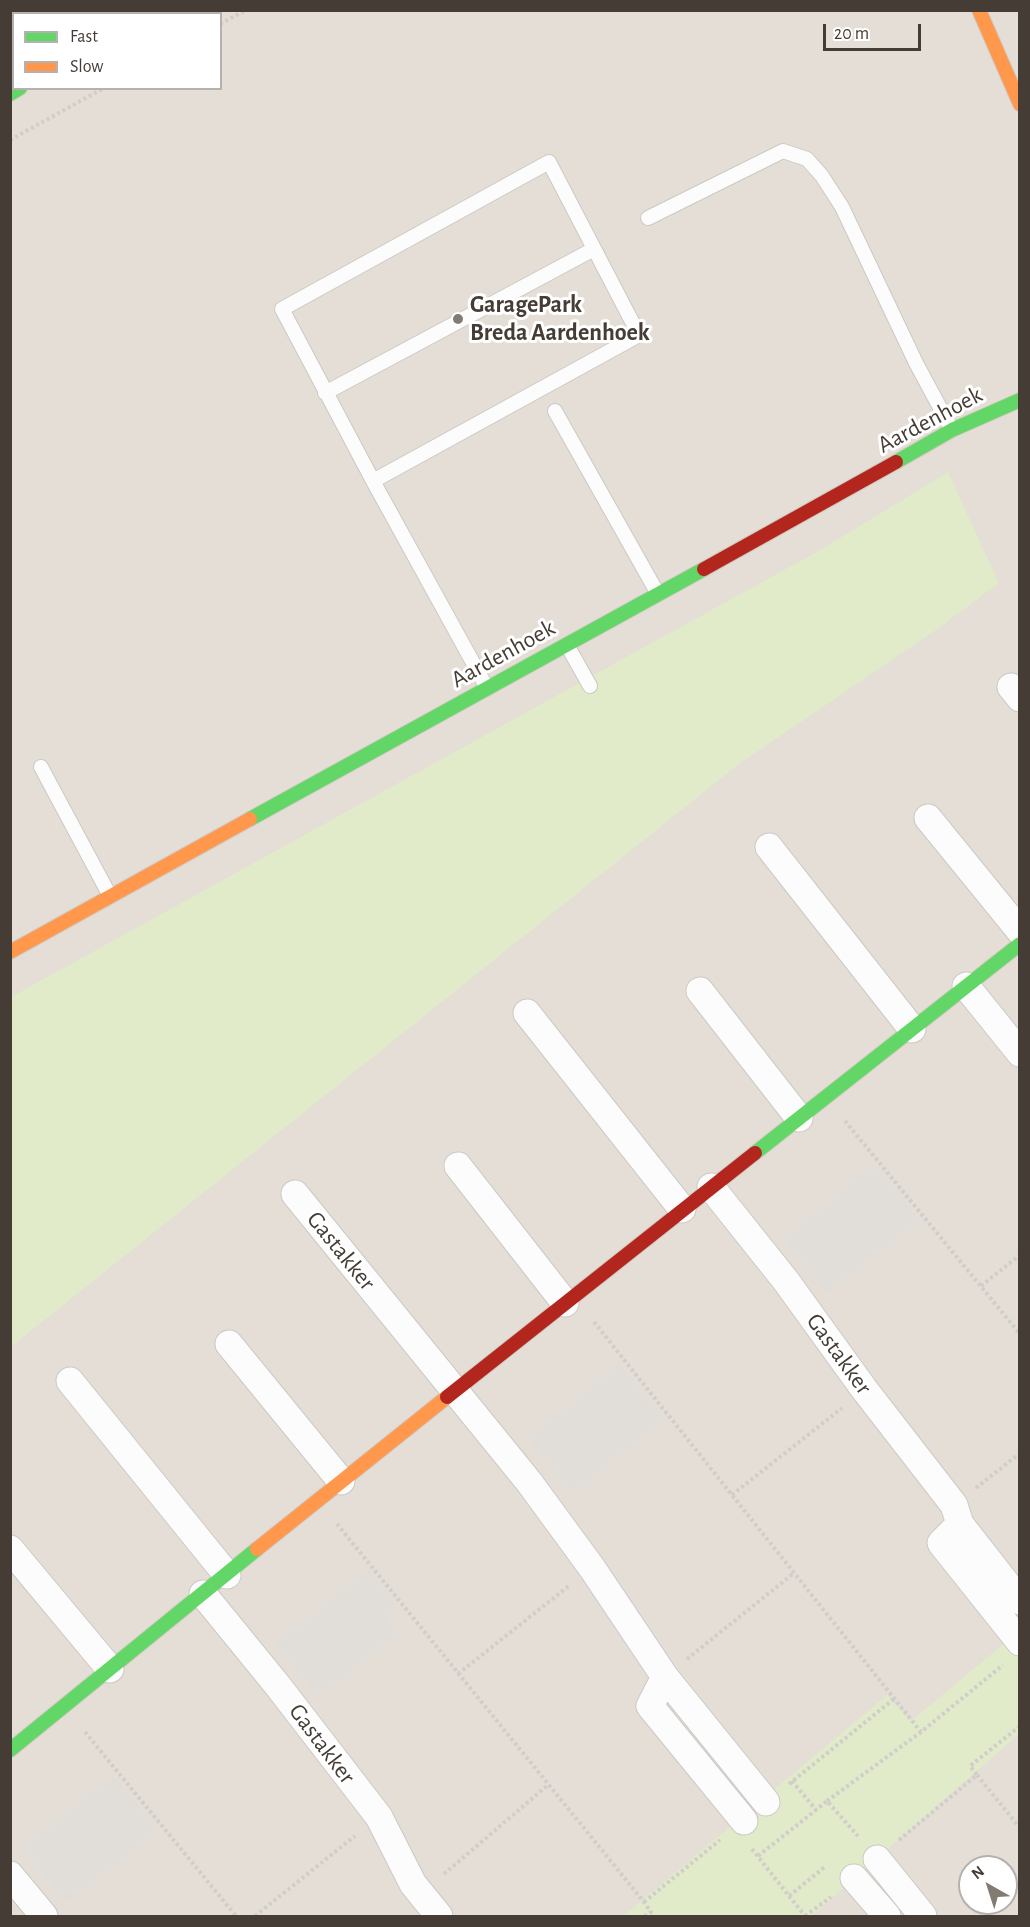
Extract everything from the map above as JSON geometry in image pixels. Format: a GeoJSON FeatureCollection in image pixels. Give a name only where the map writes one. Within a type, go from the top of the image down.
{"type":"FeatureCollection","features":[{"type":"Feature","properties":{"kind":"street"},"geometry":{"type":"LineString","coordinates":[[979,10],[1020,104]]}},
{"type":"Feature","properties":{"kind":"street","name":"Aardenhoek"},"geometry":{"type":"LineString","coordinates":[[10,952],[951,430],[1020,399]]}},
{"type":"Feature","properties":{"kind":"street"},"geometry":{"type":"LineString","coordinates":[[928,818],[1020,931]]}},
{"type":"Feature","properties":{"kind":"street"},"geometry":{"type":"LineString","coordinates":[[769,847],[912,1029]]}},
{"type":"Feature","properties":{"kind":"street"},"geometry":{"type":"LineString","coordinates":[[10,1750],[317,1500],[682,1209],[1020,944]]}},
{"type":"Feature","properties":{"kind":"street"},"geometry":{"type":"LineString","coordinates":[[966,986],[1020,1053]]}},
{"type":"Feature","properties":{"kind":"street"},"geometry":{"type":"LineString","coordinates":[[700,991],[799,1118]]}},
{"type":"Feature","properties":{"kind":"street"},"geometry":{"type":"LineString","coordinates":[[527,1013],[682,1209]]}},
{"type":"Feature","properties":{"kind":"street"},"geometry":{"type":"LineString","coordinates":[[458,1166],[569,1300]]}},
{"type":"Feature","properties":{"kind":"street","name":"Gastakker"},"geometry":{"type":"LineString","coordinates":[[711,1187],[786,1281],[1020,1601]]}},
{"type":"Feature","properties":{"kind":"street","name":"Gastakker"},"geometry":{"type":"LineString","coordinates":[[296,1194],[529,1482],[592,1568],[665,1677],[766,1802]]}},
{"type":"Feature","properties":{"kind":"street"},"geometry":{"type":"LineString","coordinates":[[229,1344],[341,1481]]}},
{"type":"Feature","properties":{"kind":"street"},"geometry":{"type":"LineString","coordinates":[[70,1381],[226,1575]]}},
{"type":"Feature","properties":{"kind":"street"},"geometry":{"type":"LineString","coordinates":[[957,1514],[941,1543],[1015,1650]]}},
{"type":"Feature","properties":{"kind":"street"},"geometry":{"type":"LineString","coordinates":[[10,1549],[110,1669]]}},
{"type":"Feature","properties":{"kind":"street","name":"Gastakker"},"geometry":{"type":"LineString","coordinates":[[203,1594],[278,1686],[379,1817],[425,1908]]}},
{"type":"Feature","properties":{"kind":"street"},"geometry":{"type":"LineString","coordinates":[[665,1677],[650,1706],[739,1824]]}},
{"type":"Feature","properties":{"kind":"street"},"geometry":{"type":"LineString","coordinates":[[877,1859],[923,1917]]}},
{"type":"Feature","properties":{"kind":"street"},"geometry":{"type":"LineString","coordinates":[[854,1878],[887,1917]]}},
{"type":"Feature","properties":{"kind":"street"},"geometry":{"type":"LineString","coordinates":[[18,1884],[44,1917]]}},
{"type":"Feature","properties":{"kind":"lane"},"geometry":{"type":"LineString","coordinates":[[648,218],[783,151],[807,159],[822,176],[842,207],[916,363],[951,430]]}},
{"type":"Feature","properties":{"kind":"lane"},"geometry":{"type":"LineString","coordinates":[[373,482],[639,335],[549,162],[282,309],[373,482],[487,688]]}},
{"type":"Feature","properties":{"kind":"lane"},"geometry":{"type":"LineString","coordinates":[[325,393],[594,249]]}},
{"type":"Feature","properties":{"kind":"lane"},"geometry":{"type":"LineString","coordinates":[[555,411],[658,594]]}},
{"type":"Feature","properties":{"kind":"lane"},"geometry":{"type":"LineString","coordinates":[[567,645],[590,686]]}},
{"type":"Feature","properties":{"kind":"lane"},"geometry":{"type":"LineString","coordinates":[[40,767],[110,896]]}},
{"type":"Feature","properties":{"kind":"path"},"geometry":{"type":"LineString","coordinates":[[222,23],[246,10]]}},
{"type":"Feature","properties":{"kind":"path"},"geometry":{"type":"LineString","coordinates":[[10,140],[100,90]]}},
{"type":"Feature","properties":{"kind":"path"},"geometry":{"type":"LineString","coordinates":[[825,1097],[1020,1334]]}},
{"type":"Feature","properties":{"kind":"path"},"geometry":{"type":"LineString","coordinates":[[981,1286],[1020,1255]]}},
{"type":"Feature","properties":{"kind":"path"},"geometry":{"type":"LineString","coordinates":[[569,1300],[732,1495],[921,1732]]}},
{"type":"Feature","properties":{"kind":"path"},"geometry":{"type":"LineString","coordinates":[[732,1495],[864,1389]]}},
{"type":"Feature","properties":{"kind":"path"},"geometry":{"type":"LineString","coordinates":[[957,1514],[1020,1454]]}},
{"type":"Feature","properties":{"kind":"path"},"geometry":{"type":"LineString","coordinates":[[317,1500],[644,1902],[651,1912],[645,1917]]}},
{"type":"Feature","properties":{"kind":"path"},"geometry":{"type":"LineString","coordinates":[[458,1674],[592,1568]]}},
{"type":"Feature","properties":{"kind":"path"},"geometry":{"type":"LineString","coordinates":[[665,1677],[794,1573]]}},
{"type":"Feature","properties":{"kind":"path"},"geometry":{"type":"LineString","coordinates":[[758,1856],[827,1801],[921,1732],[1015,1650]]}},
{"type":"Feature","properties":{"kind":"path"},"geometry":{"type":"LineString","coordinates":[[766,1802],[894,1698]]}},
{"type":"Feature","properties":{"kind":"path"},"geometry":{"type":"LineString","coordinates":[[64,1706],[236,1917]]}},
{"type":"Feature","properties":{"kind":"path"},"geometry":{"type":"LineString","coordinates":[[1020,1726],[970,1766],[1020,1828]]}},
{"type":"Feature","properties":{"kind":"path"},"geometry":{"type":"LineString","coordinates":[[827,1801],[877,1859],[976,1775]]}},
{"type":"Feature","properties":{"kind":"path"},"geometry":{"type":"LineString","coordinates":[[792,1781],[816,1810]]}},
{"type":"Feature","properties":{"kind":"path"},"geometry":{"type":"LineString","coordinates":[[425,1908],[548,1785]]}},
{"type":"Feature","properties":{"kind":"path"},"geometry":{"type":"LineString","coordinates":[[255,1917],[379,1817]]}},
{"type":"Feature","properties":{"kind":"path"},"geometry":{"type":"LineString","coordinates":[[644,1902],[739,1824],[758,1856],[805,1917],[854,1878],[836,1858],[789,1896]]}},
{"type":"Feature","properties":{"kind":"shaded area"},"geometry":{"type":"Polygon","coordinates":[[[11,11],[1019,11],[1019,1916],[11,1916],[11,11]]]}},
{"type":"Feature","properties":{"kind":"shaded area"},"geometry":{"type":"Polygon","coordinates":[[[874,1164],[920,1220],[828,1293],[783,1238],[874,1164]]]}},
{"type":"Feature","properties":{"kind":"shaded area"},"geometry":{"type":"Polygon","coordinates":[[[620,1363],[665,1419],[573,1494],[528,1438],[620,1363]]]}},
{"type":"Feature","properties":{"kind":"shaded area"},"geometry":{"type":"Polygon","coordinates":[[[367,1569],[397,1607],[386,1617],[399,1633],[319,1698],[275,1644],[367,1569]]]}},
{"type":"Feature","properties":{"kind":"shaded area"},"geometry":{"type":"Polygon","coordinates":[[[113,1774],[159,1831],[67,1903],[22,1848],[113,1774]]]}},
{"type":"Feature","properties":{"kind":"green space"},"geometry":{"type":"Polygon","coordinates":[[[948,472],[999,583],[939,628],[739,764],[11,1347],[11,997],[820,550],[948,472]]]}},
{"type":"Feature","properties":{"kind":"green space"},"geometry":{"type":"Polygon","coordinates":[[[1019,1631],[1019,1734],[812,1916],[623,1916],[887,1695],[911,1721],[1019,1631]]]}},
{"type":"Feature","properties":{"kind":"traffic: fast"},"geometry":{"type":"LineString","coordinates":[[10,94],[17,90]]}},
{"type":"Feature","properties":{"kind":"traffic: fast"},"geometry":{"type":"LineString","coordinates":[[896,462],[952,430],[1020,400]]}},
{"type":"Feature","properties":{"kind":"traffic: fast"},"geometry":{"type":"LineString","coordinates":[[250,819],[704,569]]}},
{"type":"Feature","properties":{"kind":"traffic: fast"},"geometry":{"type":"LineString","coordinates":[[755,1153],[1020,944]]}},
{"type":"Feature","properties":{"kind":"traffic: fast"},"geometry":{"type":"LineString","coordinates":[[10,1750],[257,1549]]}},
{"type":"Feature","properties":{"kind":"traffic: slow"},"geometry":{"type":"LineString","coordinates":[[979,10],[1020,104]]}},
{"type":"Feature","properties":{"kind":"traffic: slow"},"geometry":{"type":"LineString","coordinates":[[10,952],[250,819]]}},
{"type":"Feature","properties":{"kind":"traffic: slow"},"geometry":{"type":"LineString","coordinates":[[257,1549],[447,1397]]}},
{"type":"Feature","properties":{"kind":"traffic: jam"},"geometry":{"type":"LineString","coordinates":[[704,569],[896,462]]}},
{"type":"Feature","properties":{"kind":"traffic: jam"},"geometry":{"type":"LineString","coordinates":[[447,1397],[755,1153]]}},
{"type":"Feature","properties":{"kind":"place","name":"GaragePark Breda Aardenhoek"},"geometry":{"type":"Point","coordinates":[458,319]}}]}
